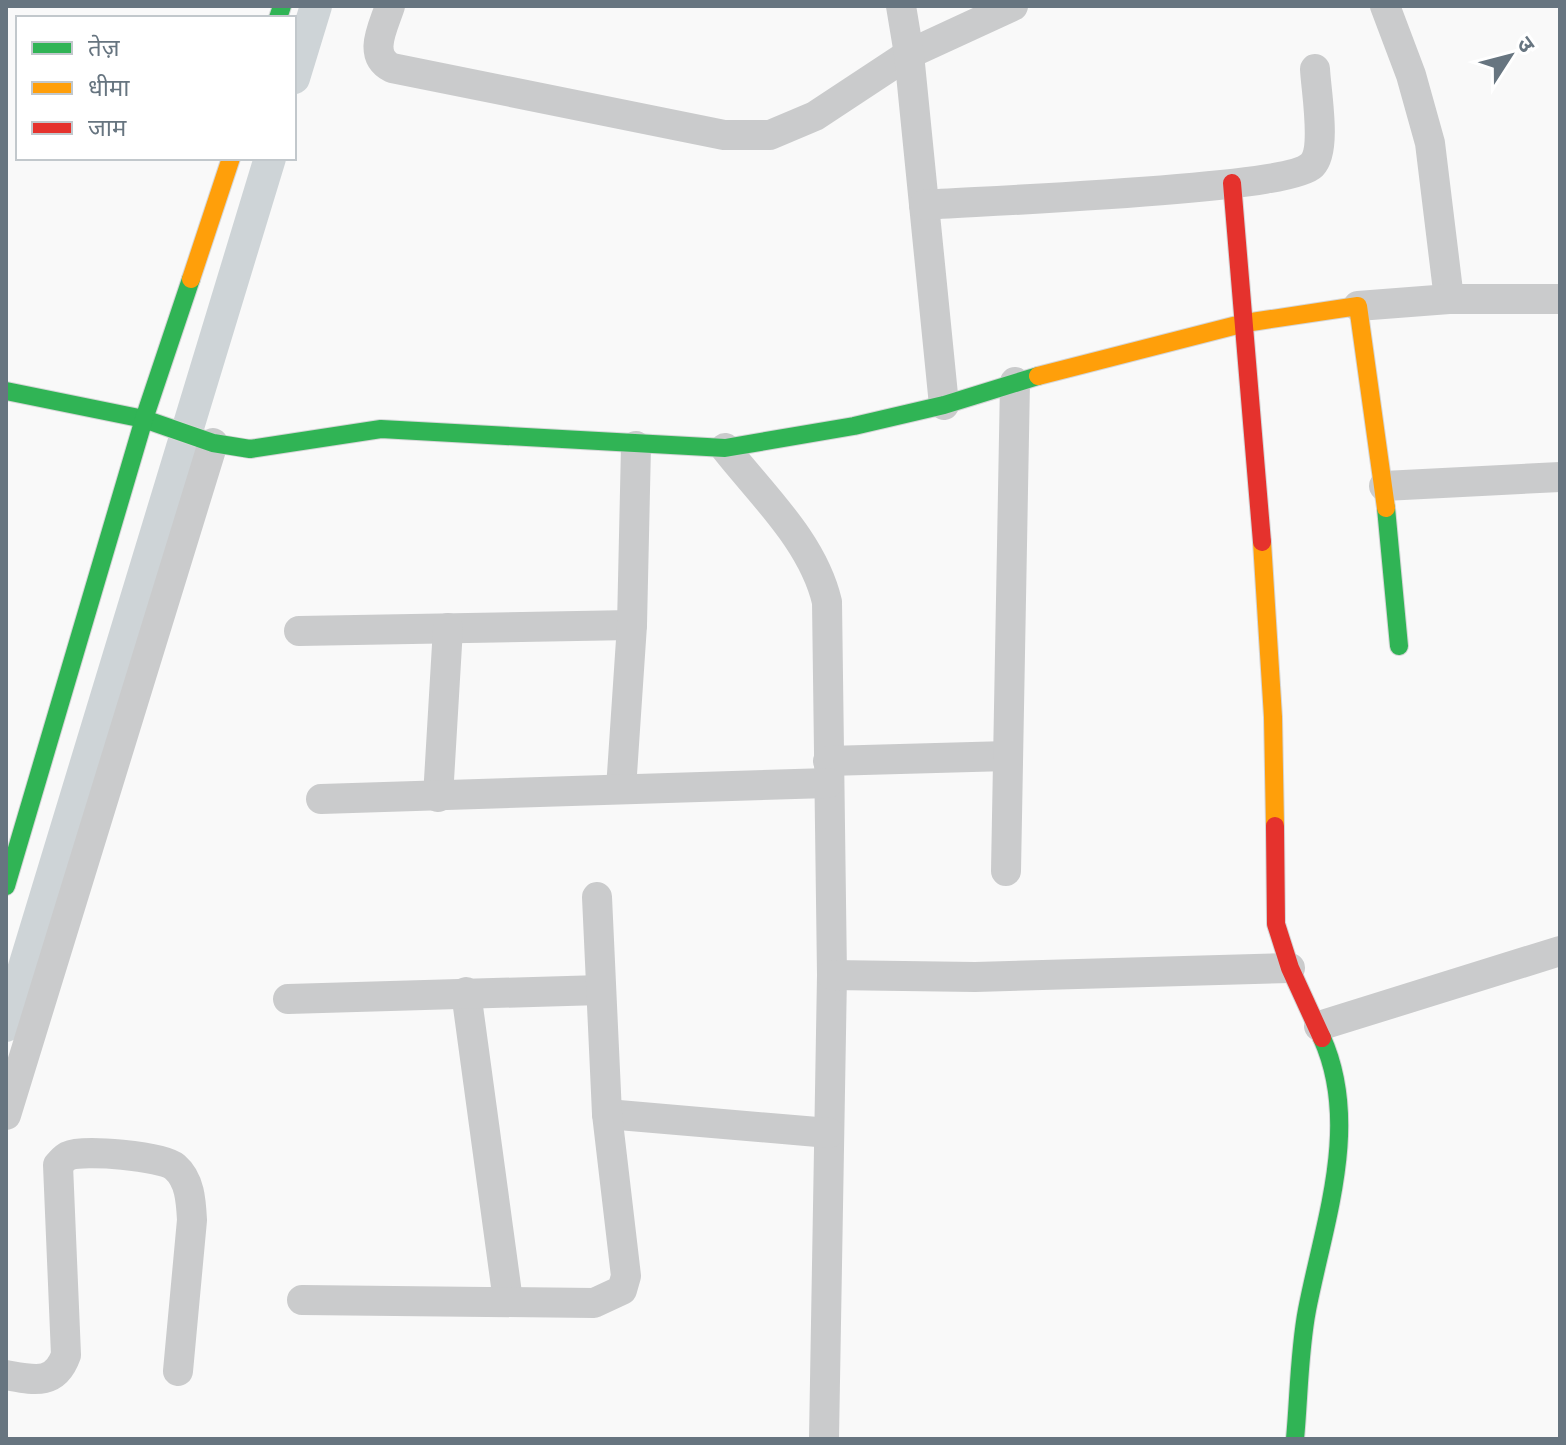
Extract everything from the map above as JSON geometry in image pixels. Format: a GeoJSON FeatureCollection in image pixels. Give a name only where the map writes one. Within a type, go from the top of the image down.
{"type":"FeatureCollection","features":[{"type":"Feature","properties":{"kind":"street"},"geometry":{"type":"LineString","coordinates":[[390,6],[377,52],[382,63],[392,68],[724,135],[770,135],[815,116],[909,54],[1013,6]]}},
{"type":"Feature","properties":{"kind":"street"},"geometry":{"type":"LineString","coordinates":[[901,6],[909,54],[944,405]]}},
{"type":"Feature","properties":{"kind":"street"},"geometry":{"type":"LineString","coordinates":[[1385,6],[1411,75],[1430,143],[1449,299]]}},
{"type":"Feature","properties":{"kind":"street"},"geometry":{"type":"LineString","coordinates":[[924,205],[1232,183],[1297,173],[1311,166],[1320,153],[1315,69]]}},
{"type":"Feature","properties":{"kind":"street"},"geometry":{"type":"LineString","coordinates":[[7,882],[230,160]]}},
{"type":"Feature","properties":{"kind":"street"},"geometry":{"type":"LineString","coordinates":[[1232,183],[1257,450],[1273,717],[1276,924],[1290,968],[1319,1026],[1330,1056],[1340,1112],[1336,1174],[1306,1314],[1295,1439]]}},
{"type":"Feature","properties":{"kind":"street"},"geometry":{"type":"LineString","coordinates":[[6,391],[152,421],[213,443],[250,449],[353,432],[416,429],[636,446],[725,448],[854,426],[944,405],[1015,382],[1245,323],[1358,306],[1449,299],[1560,299]]}},
{"type":"Feature","properties":{"kind":"street"},"geometry":{"type":"LineString","coordinates":[[1358,306],[1384,486],[1399,646]]}},
{"type":"Feature","properties":{"kind":"street"},"geometry":{"type":"LineString","coordinates":[[1006,871],[1015,382]]}},
{"type":"Feature","properties":{"kind":"street"},"geometry":{"type":"LineString","coordinates":[[6,1115],[213,443]]}},
{"type":"Feature","properties":{"kind":"street"},"geometry":{"type":"LineString","coordinates":[[621,789],[632,625],[636,446]]}},
{"type":"Feature","properties":{"kind":"street"},"geometry":{"type":"LineString","coordinates":[[725,448],[784,522],[821,578],[827,602],[832,975],[824,1439]]}},
{"type":"Feature","properties":{"kind":"street"},"geometry":{"type":"LineString","coordinates":[[1384,486],[1560,477]]}},
{"type":"Feature","properties":{"kind":"street"},"geometry":{"type":"LineString","coordinates":[[299,631],[632,625]]}},
{"type":"Feature","properties":{"kind":"street"},"geometry":{"type":"LineString","coordinates":[[438,797],[448,628]]}},
{"type":"Feature","properties":{"kind":"street"},"geometry":{"type":"LineString","coordinates":[[321,799],[621,789],[1008,756]]}},
{"type":"Feature","properties":{"kind":"street"},"geometry":{"type":"LineString","coordinates":[[302,1300],[594,1303],[622,1290],[626,1276],[607,1114],[597,897]]}},
{"type":"Feature","properties":{"kind":"street"},"geometry":{"type":"LineString","coordinates":[[1319,1026],[1560,951]]}},
{"type":"Feature","properties":{"kind":"street"},"geometry":{"type":"LineString","coordinates":[[832,975],[975,977],[1290,968]]}},
{"type":"Feature","properties":{"kind":"street"},"geometry":{"type":"LineString","coordinates":[[288,999],[601,990]]}},
{"type":"Feature","properties":{"kind":"street"},"geometry":{"type":"LineString","coordinates":[[466,992],[508,1301]]}},
{"type":"Feature","properties":{"kind":"street"},"geometry":{"type":"LineString","coordinates":[[607,1114],[829,1133]]}},
{"type":"Feature","properties":{"kind":"street"},"geometry":{"type":"LineString","coordinates":[[6,1375],[36,1381],[51,1378],[61,1368],[66,1355],[58,1165],[69,1156],[86,1153],[162,1159],[176,1167],[191,1196],[192,1220],[178,1371]]}},
{"type":"Feature","properties":{"kind":"waterway"},"geometry":{"type":"LineString","coordinates":[[296,71],[316,6]]}},
{"type":"Feature","properties":{"kind":"waterway"},"geometry":{"type":"LineString","coordinates":[[6,1026],[269,160]]}},
{"type":"Feature","properties":{"kind":"traffic: fast"},"geometry":{"type":"LineString","coordinates":[[279,16],[282,6]]}},
{"type":"Feature","properties":{"kind":"traffic: fast"},"geometry":{"type":"LineString","coordinates":[[6,886],[144,419],[191,279]]}},
{"type":"Feature","properties":{"kind":"traffic: fast"},"geometry":{"type":"LineString","coordinates":[[6,391],[144,419],[213,443],[250,449],[381,429],[725,448],[854,426],[944,405],[1038,376]]}},
{"type":"Feature","properties":{"kind":"traffic: fast"},"geometry":{"type":"LineString","coordinates":[[1386,508],[1399,646]]}},
{"type":"Feature","properties":{"kind":"traffic: fast"},"geometry":{"type":"LineString","coordinates":[[1295,1439],[1304,1326],[1330,1208],[1339,1139],[1333,1071],[1322,1038]]}},
{"type":"Feature","properties":{"kind":"traffic: slow"},"geometry":{"type":"LineString","coordinates":[[191,279],[230,160]]}},
{"type":"Feature","properties":{"kind":"traffic: slow"},"geometry":{"type":"LineString","coordinates":[[1038,376],[1245,323],[1358,306],[1386,508]]}},
{"type":"Feature","properties":{"kind":"traffic: slow"},"geometry":{"type":"LineString","coordinates":[[1262,542],[1273,717],[1275,826]]}},
{"type":"Feature","properties":{"kind":"traffic: jam"},"geometry":{"type":"LineString","coordinates":[[1232,183],[1262,542]]}},
{"type":"Feature","properties":{"kind":"traffic: jam"},"geometry":{"type":"LineString","coordinates":[[1275,826],[1276,924],[1290,968],[1322,1038]]}}]}
